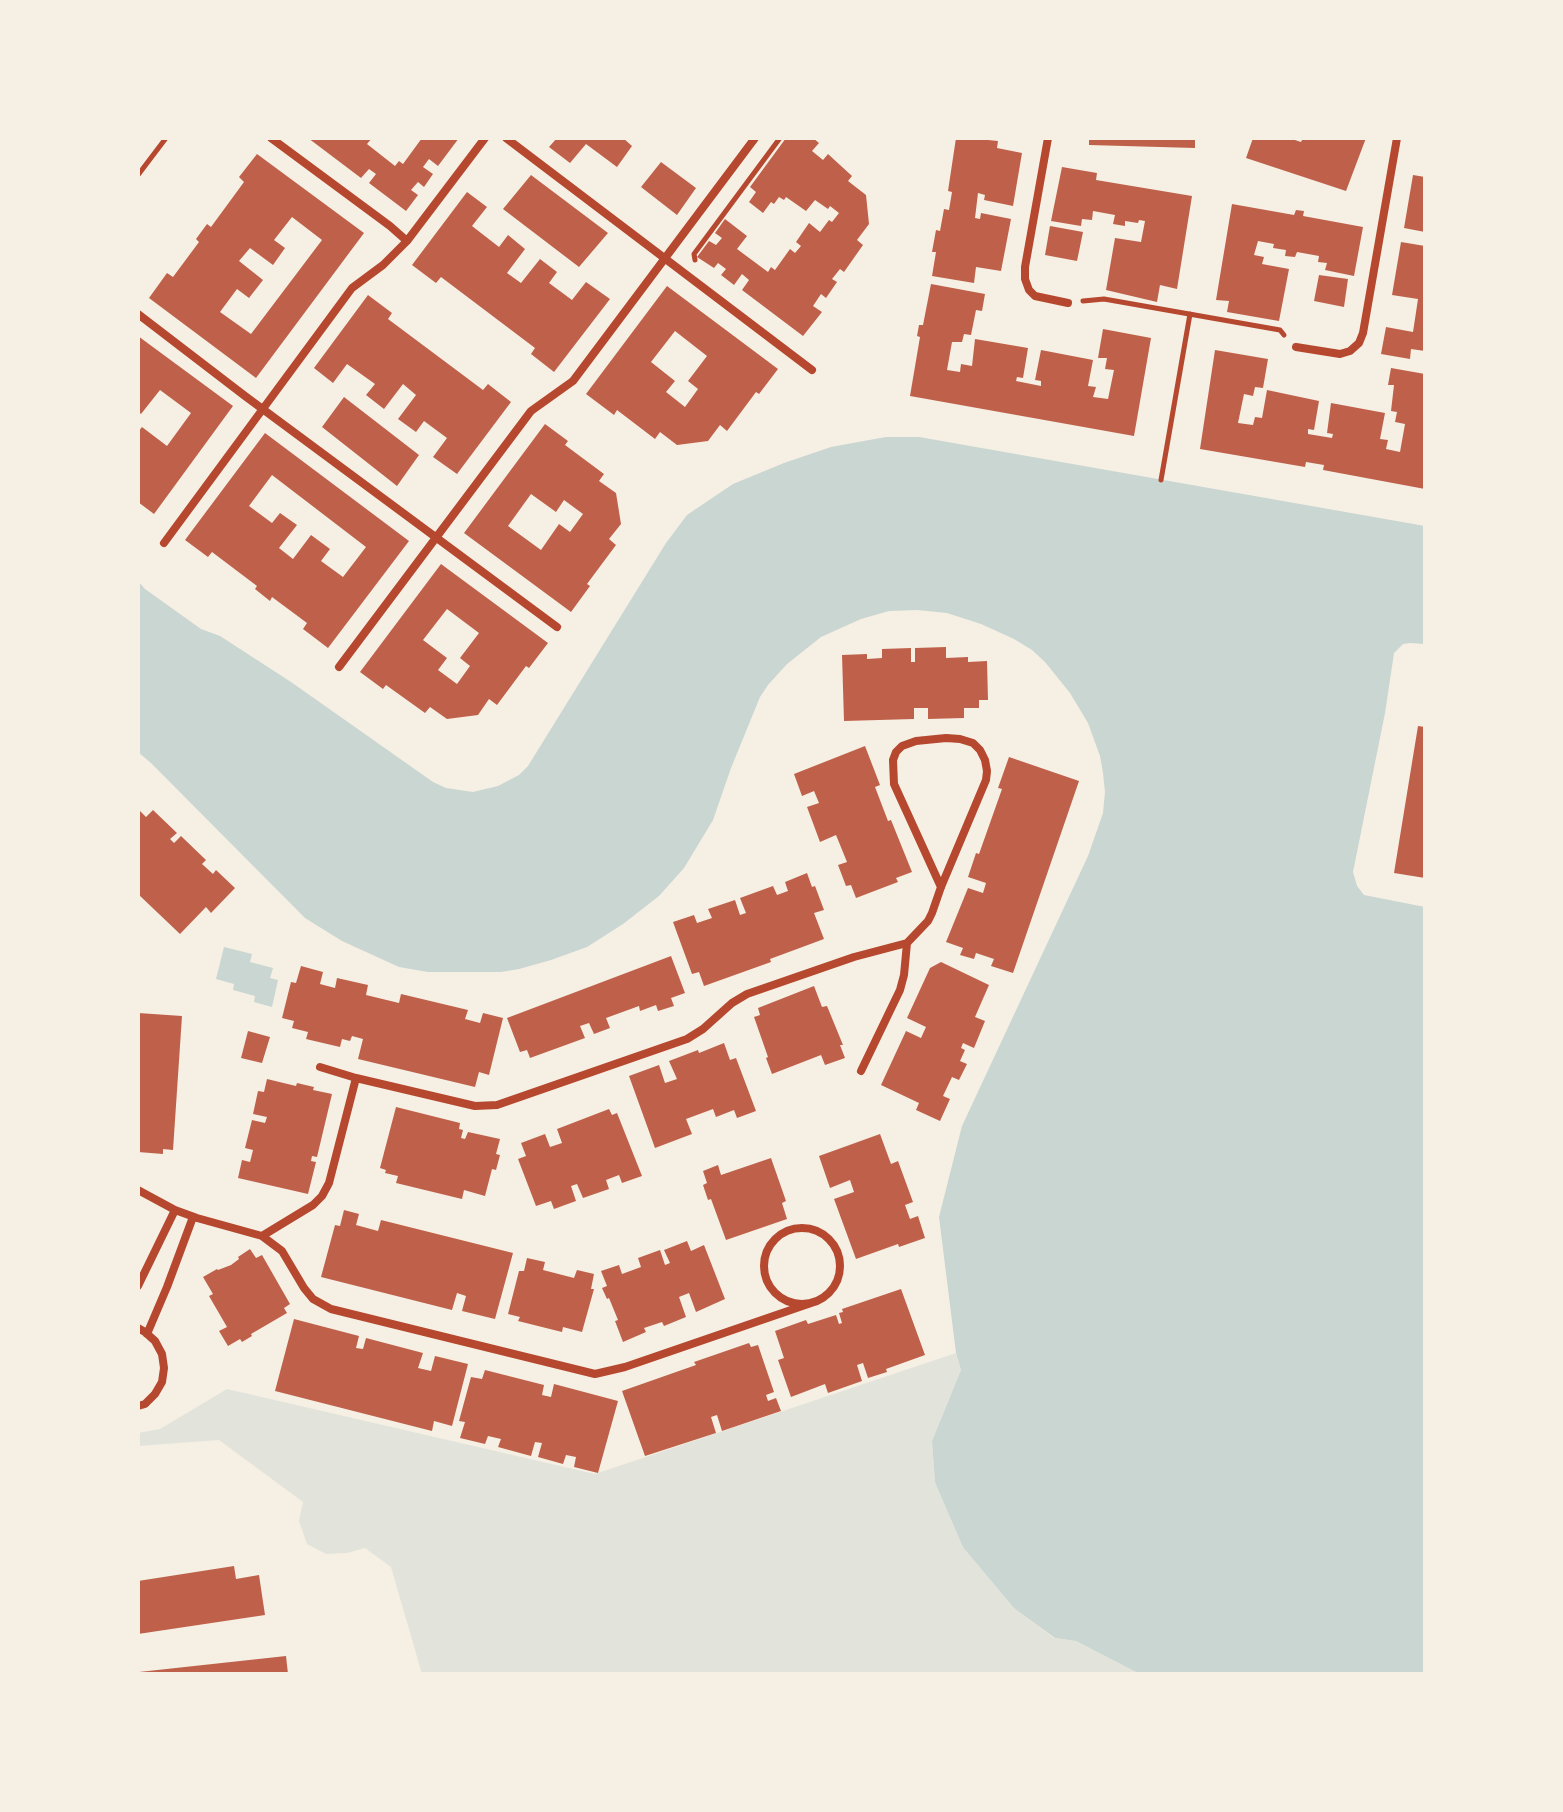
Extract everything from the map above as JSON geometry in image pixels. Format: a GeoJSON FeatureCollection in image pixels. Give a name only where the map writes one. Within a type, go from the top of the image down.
{"type":"FeatureCollection","features":[{"type":"Feature","properties":{"kind":"street"},"geometry":{"type":"LineString","coordinates":[[271,138],[407,241]]}},
{"type":"Feature","properties":{"kind":"street"},"geometry":{"type":"LineString","coordinates":[[164,543],[352,288],[383,265],[407,241],[485,138]]}},
{"type":"Feature","properties":{"kind":"street"},"geometry":{"type":"LineString","coordinates":[[506,138],[812,370]]}},
{"type":"Feature","properties":{"kind":"street"},"geometry":{"type":"LineString","coordinates":[[339,667],[531,411],[573,381],[755,138]]}},
{"type":"Feature","properties":{"kind":"street"},"geometry":{"type":"LineString","coordinates":[[1048,138],[1025,279],[1035,296],[1068,303]]}},
{"type":"Feature","properties":{"kind":"street"},"geometry":{"type":"LineString","coordinates":[[1296,347],[1340,354],[1350,351],[1359,343],[1397,138]]}},
{"type":"Feature","properties":{"kind":"street"},"geometry":{"type":"LineString","coordinates":[[138,314],[557,627]]}},
{"type":"Feature","properties":{"kind":"street"},"geometry":{"type":"LineString","coordinates":[[320,1067],[475,1106],[497,1105],[687,1039],[747,994],[854,957],[907,943],[928,921],[983,790],[987,771],[985,760],[973,743],[960,739],[916,741],[902,746],[893,760],[894,784],[941,887]]}},
{"type":"Feature","properties":{"kind":"street"},"geometry":{"type":"LineString","coordinates":[[861,1071],[900,990],[907,943]]}},
{"type":"Feature","properties":{"kind":"street"},"geometry":{"type":"LineString","coordinates":[[262,1236],[313,1205],[322,1196],[329,1183],[356,1078]]}},
{"type":"Feature","properties":{"kind":"street"},"geometry":{"type":"LineString","coordinates":[[138,1190],[193,1217],[262,1236],[282,1251],[313,1299],[331,1309],[595,1374],[625,1367],[817,1301],[827,1295],[840,1275],[838,1251],[823,1233],[810,1227],[797,1227],[773,1240],[766,1251],[765,1277],[771,1289],[792,1303],[817,1301]]}},
{"type":"Feature","properties":{"kind":"street"},"geometry":{"type":"LineString","coordinates":[[138,1286],[175,1210]]}},
{"type":"Feature","properties":{"kind":"street"},"geometry":{"type":"LineString","coordinates":[[147,1334],[193,1217]]}},
{"type":"Feature","properties":{"kind":"street"},"geometry":{"type":"LineString","coordinates":[[138,1328],[155,1341],[162,1354],[164,1368],[162,1382],[155,1394],[145,1404],[138,1406]]}},
{"type":"Feature","properties":{"kind":"path"},"geometry":{"type":"LineString","coordinates":[[138,175],[166,138]]}},
{"type":"Feature","properties":{"kind":"path"},"geometry":{"type":"LineString","coordinates":[[696,261],[694,254],[780,138]]}},
{"type":"Feature","properties":{"kind":"path"},"geometry":{"type":"LineString","coordinates":[[1068,303],[1104,299],[1280,330],[1296,347]]}},
{"type":"Feature","properties":{"kind":"path"},"geometry":{"type":"LineString","coordinates":[[1161,480],[1190,314]]}},
{"type":"Feature","properties":{"kind":"shaded area"},"geometry":{"type":"Polygon","coordinates":[[[886,437],[919,437],[1425,526],[1425,644],[1403,644],[1394,653],[1353,872],[1357,886],[1364,895],[1425,907],[1425,1674],[1140,1674],[1076,1641],[1055,1638],[1015,1609],[963,1547],[935,1482],[932,1441],[961,1370],[956,1353],[939,1217],[962,1126],[1088,856],[1103,813],[1103,773],[1088,723],[1070,693],[1032,650],[981,624],[947,613],[917,610],[889,611],[861,619],[821,637],[787,664],[760,697],[713,820],[684,868],[659,896],[587,947],[551,960],[501,972],[428,972],[399,967],[342,941],[305,918],[138,752],[138,581],[201,629],[220,636],[291,682],[433,782],[446,788],[473,792],[498,786],[519,775],[528,766],[666,543],[687,515],[733,484],[784,463],[831,447],[886,437]]]}},
{"type":"Feature","properties":{"kind":"shaded area"},"geometry":{"type":"Polygon","coordinates":[[[224,947],[252,954],[250,962],[273,968],[270,978],[278,980],[272,1007],[254,1002],[255,996],[233,990],[234,984],[216,979],[224,947]]]}},
{"type":"Feature","properties":{"kind":"shaded area"},"geometry":{"type":"Polygon","coordinates":[[[956,1353],[961,1370],[932,1441],[935,1482],[1015,1609],[1054,1638],[1076,1641],[1140,1674],[422,1674],[391,1567],[365,1548],[326,1554],[307,1544],[299,1521],[303,1502],[219,1440],[138,1446],[138,1433],[160,1429],[227,1389],[595,1474],[956,1353]]]}},
{"type":"Feature","properties":{"kind":"building"},"geometry":{"type":"Polygon","coordinates":[[[308,138],[372,138],[367,144],[395,166],[399,161],[403,164],[422,138],[459,138],[438,166],[429,159],[423,167],[433,174],[424,187],[418,182],[411,190],[418,195],[406,211],[369,183],[376,174],[369,169],[361,178],[308,138]]]}},
{"type":"Feature","properties":{"kind":"building"},"geometry":{"type":"Polygon","coordinates":[[[557,138],[623,138],[632,146],[617,167],[586,144],[570,163],[549,147],[557,138]]]}},
{"type":"Feature","properties":{"kind":"building"},"geometry":{"type":"Polygon","coordinates":[[[786,138],[813,138],[819,143],[812,151],[823,160],[828,154],[852,176],[848,181],[866,195],[869,224],[857,240],[863,245],[844,272],[840,269],[832,279],[837,282],[826,298],[821,294],[813,306],[822,312],[803,336],[742,290],[749,280],[742,274],[734,285],[721,275],[726,269],[718,263],[714,268],[697,257],[709,241],[716,245],[722,238],[715,233],[725,219],[747,236],[737,249],[768,272],[771,267],[775,270],[790,249],[795,253],[801,246],[796,242],[809,223],[820,232],[839,213],[815,200],[806,211],[786,197],[784,200],[779,197],[763,213],[749,202],[756,192],[750,187],[786,138]]]}},
{"type":"Feature","properties":{"kind":"building"},"geometry":{"type":"Polygon","coordinates":[[[956,138],[988,138],[998,141],[997,148],[1022,153],[1013,206],[984,200],[985,195],[978,193],[975,218],[980,219],[981,213],[1011,219],[1001,271],[976,267],[974,283],[932,276],[936,230],[940,231],[944,209],[949,210],[952,192],[948,191],[956,138]]]}},
{"type":"Feature","properties":{"kind":"building"},"geometry":{"type":"Polygon","coordinates":[[[1089,138],[1195,138],[1195,148],[1089,145],[1089,138]]]}},
{"type":"Feature","properties":{"kind":"building"},"geometry":{"type":"Polygon","coordinates":[[[1253,138],[1289,138],[1301,142],[1303,138],[1366,138],[1346,191],[1246,158],[1253,138]]]}},
{"type":"Feature","properties":{"kind":"building"},"geometry":{"type":"Polygon","coordinates":[[[257,154],[364,233],[256,378],[149,298],[167,273],[173,277],[199,242],[196,239],[207,224],[211,227],[244,182],[239,177],[257,154]],[[292,217],[274,240],[285,248],[273,265],[250,248],[239,261],[263,280],[249,298],[237,289],[220,312],[251,334],[322,240],[292,217]]]}},
{"type":"Feature","properties":{"kind":"building"},"geometry":{"type":"Polygon","coordinates":[[[661,162],[696,188],[677,215],[641,187],[661,162]]]}},
{"type":"Feature","properties":{"kind":"building"},"geometry":{"type":"Polygon","coordinates":[[[1062,167],[1097,173],[1096,180],[1192,196],[1177,289],[1160,285],[1157,302],[1106,290],[1115,238],[1141,242],[1145,221],[1125,221],[1125,226],[1113,224],[1115,215],[1093,211],[1092,220],[1082,219],[1081,226],[1051,221],[1062,167]]]}},
{"type":"Feature","properties":{"kind":"building"},"geometry":{"type":"Polygon","coordinates":[[[531,175],[608,233],[579,267],[503,209],[531,175]]]}},
{"type":"Feature","properties":{"kind":"building"},"geometry":{"type":"Polygon","coordinates":[[[1413,175],[1425,177],[1425,232],[1404,228],[1413,175]]]}},
{"type":"Feature","properties":{"kind":"building"},"geometry":{"type":"Polygon","coordinates":[[[467,192],[487,207],[472,226],[499,247],[508,235],[525,249],[507,273],[521,283],[540,259],[557,272],[549,283],[572,300],[586,282],[610,299],[554,372],[531,354],[535,348],[441,277],[436,283],[412,265],[467,192]]]}},
{"type":"Feature","properties":{"kind":"building"},"geometry":{"type":"Polygon","coordinates":[[[1232,204],[1294,215],[1296,210],[1304,211],[1303,216],[1363,227],[1354,276],[1325,270],[1327,263],[1318,262],[1319,256],[1297,252],[1295,257],[1285,256],[1286,250],[1258,241],[1254,255],[1264,257],[1262,264],[1289,269],[1279,321],[1227,312],[1229,301],[1216,300],[1232,204]]]}},
{"type":"Feature","properties":{"kind":"building"},"geometry":{"type":"Polygon","coordinates":[[[1050,226],[1083,232],[1077,261],[1045,255],[1050,226]]]}},
{"type":"Feature","properties":{"kind":"building"},"geometry":{"type":"Polygon","coordinates":[[[1401,242],[1425,246],[1425,351],[1411,349],[1410,359],[1381,354],[1386,327],[1413,332],[1418,299],[1392,295],[1401,242]]]}},
{"type":"Feature","properties":{"kind":"building"},"geometry":{"type":"Polygon","coordinates":[[[1319,275],[1348,279],[1344,307],[1314,301],[1319,275]]]}},
{"type":"Feature","properties":{"kind":"building"},"geometry":{"type":"Polygon","coordinates":[[[931,284],[985,294],[982,311],[976,310],[971,335],[964,334],[962,342],[952,342],[947,370],[960,372],[961,364],[972,366],[975,339],[1028,348],[1023,378],[1017,377],[1016,381],[1041,386],[1041,381],[1035,380],[1041,350],[1093,360],[1088,386],[1096,387],[1093,397],[1108,399],[1114,370],[1105,369],[1107,358],[1098,358],[1103,329],[1151,338],[1134,436],[910,396],[920,337],[917,336],[919,325],[923,325],[931,284]]]}},
{"type":"Feature","properties":{"kind":"building"},"geometry":{"type":"Polygon","coordinates":[[[667,286],[778,369],[727,431],[720,425],[708,441],[677,445],[660,432],[655,439],[617,410],[614,415],[586,394],[667,286]],[[675,331],[651,362],[675,381],[666,392],[685,407],[698,389],[688,381],[707,356],[675,331]]]}},
{"type":"Feature","properties":{"kind":"building"},"geometry":{"type":"Polygon","coordinates":[[[368,295],[392,313],[388,319],[483,390],[488,384],[511,402],[457,474],[433,457],[447,438],[424,421],[416,432],[398,419],[416,395],[403,384],[384,409],[366,395],[375,384],[347,364],[333,383],[314,368],[368,295]]]}},
{"type":"Feature","properties":{"kind":"building"},"geometry":{"type":"Polygon","coordinates":[[[138,336],[233,406],[154,514],[138,502],[138,432],[142,427],[167,446],[191,413],[160,390],[141,414],[138,411],[138,336]]]}},
{"type":"Feature","properties":{"kind":"building"},"geometry":{"type":"Polygon","coordinates":[[[1215,350],[1268,359],[1263,388],[1255,387],[1253,396],[1244,394],[1238,423],[1253,425],[1255,417],[1262,418],[1267,390],[1319,401],[1314,430],[1308,429],[1308,434],[1332,438],[1333,434],[1327,433],[1331,403],[1385,413],[1380,439],[1388,440],[1386,449],[1400,452],[1405,424],[1395,422],[1397,412],[1391,411],[1394,385],[1388,385],[1391,368],[1425,374],[1425,489],[1323,470],[1324,465],[1306,462],[1305,467],[1200,449],[1215,350]]]}},
{"type":"Feature","properties":{"kind":"building"},"geometry":{"type":"Polygon","coordinates":[[[344,397],[419,455],[397,486],[322,427],[344,397]]]}},
{"type":"Feature","properties":{"kind":"building"},"geometry":{"type":"Polygon","coordinates":[[[545,424],[568,441],[565,445],[604,474],[599,481],[616,493],[621,524],[609,539],[616,545],[571,612],[464,533],[545,424]],[[531,494],[508,526],[541,550],[559,524],[570,532],[583,514],[564,500],[556,512],[531,494]]]}},
{"type":"Feature","properties":{"kind":"building"},"geometry":{"type":"Polygon","coordinates":[[[265,433],[409,541],[328,648],[303,629],[307,623],[272,597],[270,601],[255,589],[257,586],[212,552],[208,557],[185,540],[265,433]],[[272,475],[249,506],[272,523],[280,513],[297,525],[279,548],[293,559],[311,535],[330,549],[321,561],[343,577],[366,547],[272,475]]]}},
{"type":"Feature","properties":{"kind":"building"},"geometry":{"type":"Polygon","coordinates":[[[441,564],[548,643],[497,705],[489,699],[478,715],[447,719],[430,707],[425,713],[386,685],[383,689],[360,672],[441,564]],[[447,609],[423,640],[447,658],[438,670],[457,684],[470,666],[460,658],[479,633],[447,609]]]}},
{"type":"Feature","properties":{"kind":"building"},"geometry":{"type":"Polygon","coordinates":[[[946,647],[946,658],[968,657],[968,662],[987,661],[988,700],[979,700],[979,708],[964,708],[964,718],[928,719],[928,708],[914,708],[914,719],[844,721],[842,655],[867,654],[867,659],[882,658],[882,649],[911,648],[911,662],[915,662],[915,648],[946,647]]]}},
{"type":"Feature","properties":{"kind":"building"},"geometry":{"type":"Polygon","coordinates":[[[1418,726],[1425,727],[1425,878],[1394,873],[1418,726]]]}},
{"type":"Feature","properties":{"kind":"building"},"geometry":{"type":"Polygon","coordinates":[[[865,746],[880,785],[875,787],[912,872],[896,878],[898,882],[856,898],[851,885],[846,886],[838,865],[847,862],[836,835],[820,842],[807,807],[819,803],[814,791],[802,796],[794,774],[865,746]]]}},
{"type":"Feature","properties":{"kind":"building"},"geometry":{"type":"Polygon","coordinates":[[[1009,757],[1079,781],[1013,973],[991,966],[994,959],[976,953],[974,959],[960,955],[963,948],[946,942],[968,888],[983,893],[986,883],[968,877],[1002,789],[998,788],[1009,757]]]}},
{"type":"Feature","properties":{"kind":"building"},"geometry":{"type":"Polygon","coordinates":[[[138,809],[146,817],[153,810],[177,833],[170,839],[174,843],[181,836],[206,860],[202,864],[213,874],[216,870],[235,888],[211,913],[206,907],[180,934],[138,894],[138,809]]]}},
{"type":"Feature","properties":{"kind":"building"},"geometry":{"type":"Polygon","coordinates":[[[807,873],[824,910],[814,913],[824,939],[704,986],[699,972],[692,974],[673,922],[694,915],[697,923],[712,918],[708,909],[735,900],[740,915],[746,913],[740,898],[773,886],[777,895],[788,891],[785,882],[807,873]]]}},
{"type":"Feature","properties":{"kind":"building"},"geometry":{"type":"Polygon","coordinates":[[[671,956],[685,993],[671,998],[674,1006],[658,1011],[656,1005],[640,1011],[639,1006],[606,1018],[610,1028],[594,1034],[589,1023],[580,1026],[585,1038],[530,1058],[527,1050],[520,1052],[507,1018],[671,956]]]}},
{"type":"Feature","properties":{"kind":"building"},"geometry":{"type":"Polygon","coordinates":[[[941,962],[989,985],[975,1017],[985,1021],[974,1048],[963,1043],[961,1048],[965,1050],[960,1061],[967,1064],[959,1080],[952,1077],[943,1096],[950,1099],[940,1121],[916,1110],[919,1103],[881,1085],[906,1031],[921,1038],[926,1027],[907,1018],[930,968],[941,962]]]}},
{"type":"Feature","properties":{"kind":"building"},"geometry":{"type":"Polygon","coordinates":[[[301,966],[323,972],[320,984],[335,988],[337,978],[368,985],[366,995],[399,1003],[401,994],[468,1010],[465,1019],[480,1023],[483,1013],[503,1018],[489,1075],[479,1072],[475,1087],[358,1059],[363,1039],[352,1036],[350,1041],[342,1039],[340,1047],[306,1039],[308,1032],[292,1028],[294,1021],[282,1018],[291,982],[296,983],[301,966]]]}},
{"type":"Feature","properties":{"kind":"building"},"geometry":{"type":"Polygon","coordinates":[[[814,986],[822,1007],[827,1006],[845,1058],[825,1065],[821,1055],[772,1074],[754,1017],[760,1015],[758,1008],[814,986]]]}},
{"type":"Feature","properties":{"kind":"building"},"geometry":{"type":"Polygon","coordinates":[[[138,1013],[182,1016],[173,1150],[163,1149],[163,1154],[138,1152],[138,1013]]]}},
{"type":"Feature","properties":{"kind":"building"},"geometry":{"type":"Polygon","coordinates":[[[248,1031],[270,1037],[262,1063],[241,1058],[248,1031]]]}},
{"type":"Feature","properties":{"kind":"building"},"geometry":{"type":"Polygon","coordinates":[[[724,1043],[730,1060],[736,1058],[756,1111],[737,1118],[734,1110],[716,1117],[713,1109],[686,1119],[692,1134],[655,1148],[629,1076],[659,1065],[665,1083],[677,1079],[669,1061],[724,1043]]]}},
{"type":"Feature","properties":{"kind":"building"},"geometry":{"type":"Polygon","coordinates":[[[267,1079],[296,1086],[297,1083],[332,1094],[317,1157],[312,1156],[311,1161],[316,1162],[308,1194],[238,1178],[242,1160],[250,1162],[253,1150],[245,1148],[252,1120],[265,1123],[267,1117],[253,1114],[258,1091],[264,1092],[267,1079]]]}},
{"type":"Feature","properties":{"kind":"building"},"geometry":{"type":"Polygon","coordinates":[[[396,1107],[460,1123],[459,1129],[463,1130],[461,1138],[465,1139],[468,1132],[500,1139],[496,1154],[500,1155],[496,1170],[492,1169],[485,1196],[464,1190],[462,1199],[396,1183],[398,1176],[385,1173],[386,1170],[380,1168],[396,1107]]]}},
{"type":"Feature","properties":{"kind":"building"},"geometry":{"type":"Polygon","coordinates":[[[609,1109],[612,1115],[617,1113],[642,1176],[622,1183],[619,1175],[606,1180],[609,1189],[583,1198],[577,1184],[571,1186],[576,1201],[554,1209],[551,1201],[536,1206],[518,1159],[526,1156],[521,1143],[545,1134],[550,1147],[562,1143],[557,1129],[609,1109]]]}},
{"type":"Feature","properties":{"kind":"building"},"geometry":{"type":"Polygon","coordinates":[[[880,1134],[891,1164],[898,1161],[913,1202],[905,1205],[910,1219],[918,1216],[925,1238],[856,1259],[834,1199],[854,1192],[850,1180],[830,1188],[819,1156],[880,1134]]]}},
{"type":"Feature","properties":{"kind":"building"},"geometry":{"type":"Polygon","coordinates":[[[771,1158],[786,1201],[782,1203],[787,1219],[726,1240],[703,1185],[707,1183],[703,1171],[718,1165],[721,1175],[771,1158]]]}},
{"type":"Feature","properties":{"kind":"building"},"geometry":{"type":"Polygon","coordinates":[[[344,1210],[359,1214],[356,1225],[378,1231],[381,1220],[513,1253],[495,1319],[462,1311],[466,1296],[457,1293],[452,1310],[321,1277],[335,1225],[340,1226],[344,1210]]]}},
{"type":"Feature","properties":{"kind":"building"},"geometry":{"type":"Polygon","coordinates":[[[687,1241],[691,1251],[704,1245],[725,1299],[696,1312],[689,1293],[679,1297],[686,1317],[664,1326],[662,1322],[644,1328],[646,1332],[623,1342],[615,1321],[618,1320],[602,1288],[607,1286],[601,1271],[619,1265],[622,1274],[641,1267],[638,1258],[660,1250],[665,1265],[670,1263],[664,1250],[687,1241]]]}},
{"type":"Feature","properties":{"kind":"building"},"geometry":{"type":"Polygon","coordinates":[[[250,1249],[256,1258],[262,1255],[290,1304],[284,1308],[287,1313],[242,1342],[240,1339],[228,1346],[219,1331],[227,1327],[209,1296],[213,1294],[203,1277],[231,1265],[250,1249]]]}},
{"type":"Feature","properties":{"kind":"building"},"geometry":{"type":"Polygon","coordinates":[[[527,1258],[545,1262],[543,1270],[574,1278],[577,1270],[594,1274],[591,1289],[594,1289],[582,1332],[563,1327],[562,1332],[518,1321],[520,1317],[508,1314],[519,1271],[524,1271],[527,1258]]]}},
{"type":"Feature","properties":{"kind":"building"},"geometry":{"type":"Polygon","coordinates":[[[901,1289],[925,1355],[868,1378],[863,1363],[857,1365],[862,1381],[828,1393],[825,1384],[791,1397],[778,1360],[784,1358],[775,1331],[806,1320],[808,1324],[836,1315],[839,1324],[842,1323],[839,1313],[843,1312],[842,1309],[901,1289]]]}},
{"type":"Feature","properties":{"kind":"building"},"geometry":{"type":"Polygon","coordinates":[[[294,1319],[359,1336],[356,1348],[363,1349],[366,1338],[423,1353],[418,1368],[431,1371],[435,1356],[468,1364],[452,1426],[434,1421],[432,1431],[275,1391],[294,1319]]]}},
{"type":"Feature","properties":{"kind":"building"},"geometry":{"type":"Polygon","coordinates":[[[749,1343],[751,1347],[758,1345],[774,1392],[766,1395],[768,1401],[776,1398],[781,1411],[722,1431],[717,1415],[711,1417],[716,1433],[645,1456],[622,1391],[749,1343]]]}},
{"type":"Feature","properties":{"kind":"building"},"geometry":{"type":"Polygon","coordinates":[[[485,1370],[544,1385],[542,1395],[551,1397],[554,1384],[618,1401],[598,1473],[574,1467],[576,1457],[566,1455],[563,1464],[538,1457],[542,1443],[535,1442],[531,1456],[498,1447],[501,1439],[488,1436],[485,1444],[460,1438],[465,1422],[459,1421],[471,1377],[482,1379],[485,1370]]]}},
{"type":"Feature","properties":{"kind":"building"},"geometry":{"type":"Polygon","coordinates":[[[234,1566],[236,1579],[259,1575],[265,1615],[138,1634],[138,1581],[234,1566]]]}},
{"type":"Feature","properties":{"kind":"building"},"geometry":{"type":"Polygon","coordinates":[[[286,1656],[288,1674],[139,1674],[139,1672],[286,1656]]]}}]}
